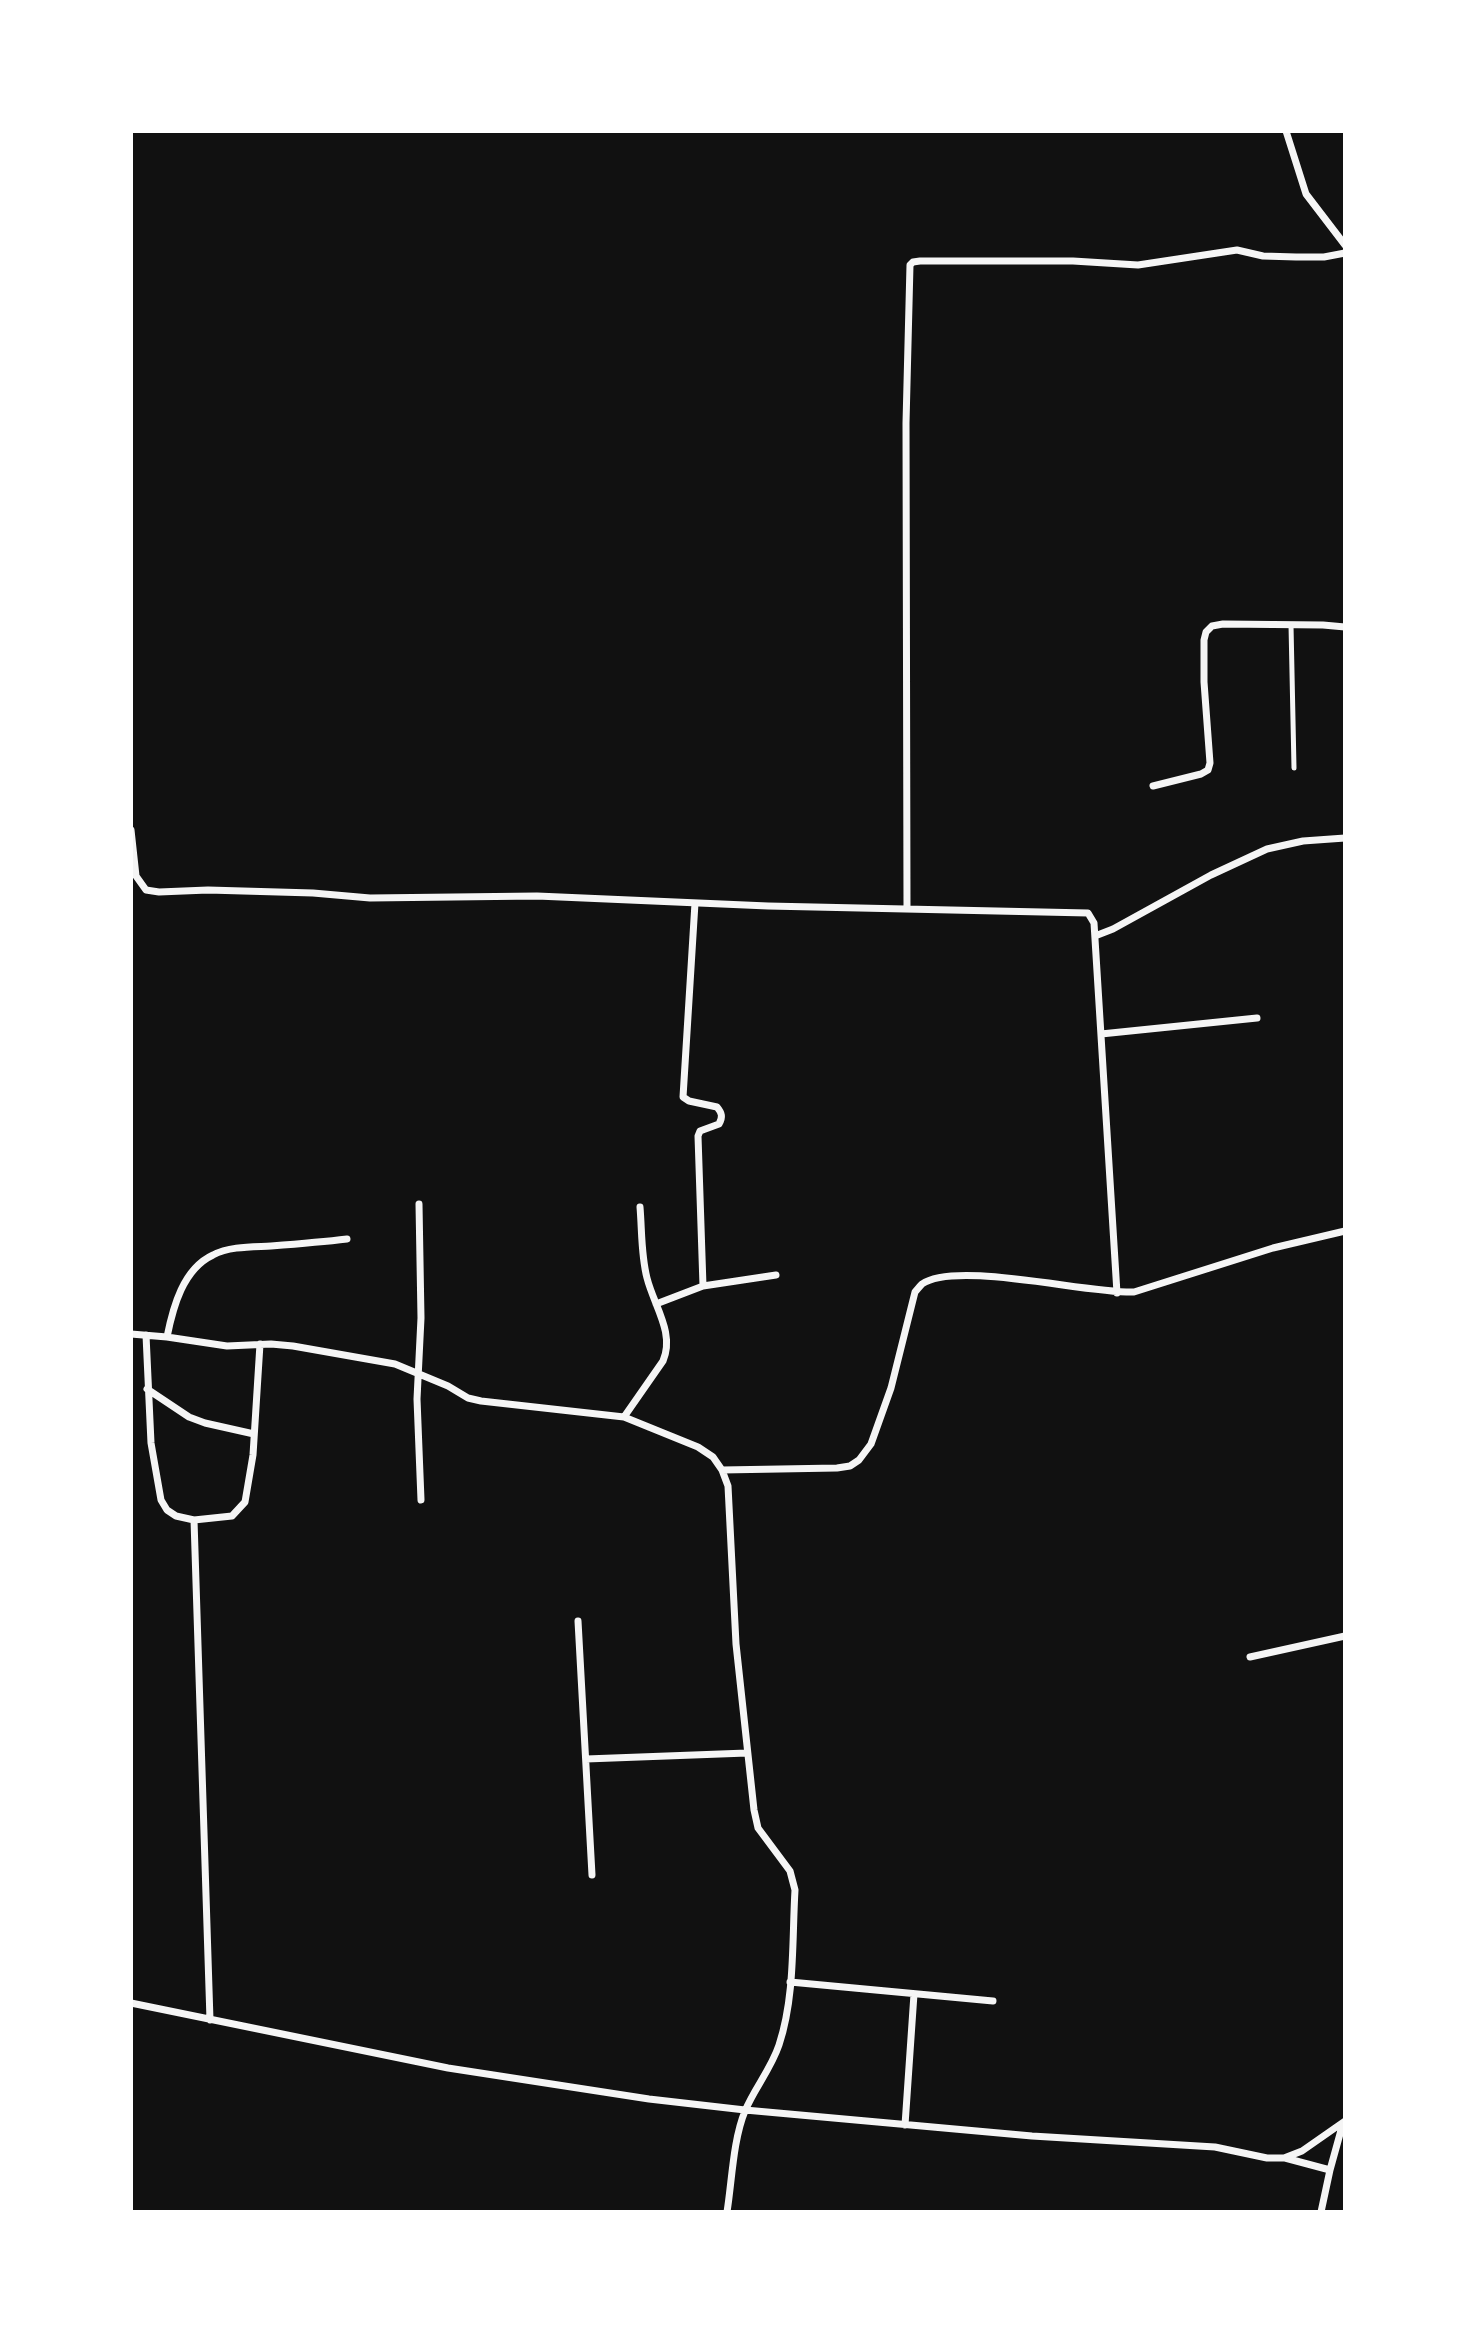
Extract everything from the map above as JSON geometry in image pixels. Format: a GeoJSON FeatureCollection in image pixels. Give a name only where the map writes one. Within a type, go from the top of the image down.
{"type":"FeatureCollection","features":[{"type":"Feature","properties":{"kind":"street"},"geometry":{"type":"LineString","coordinates":[[1286,131],[1306,194],[1345,245]]}},
{"type":"Feature","properties":{"kind":"street"},"geometry":{"type":"LineString","coordinates":[[907,908],[906,423],[910,265],[920,261],[1084,261],[1138,265],[1237,250],[1263,256],[1296,257],[1324,257],[1345,253]]}},
{"type":"Feature","properties":{"kind":"street"},"geometry":{"type":"LineString","coordinates":[[1153,786],[1202,774],[1208,770],[1210,763],[1204,682],[1206,632],[1212,626],[1345,627]]}},
{"type":"Feature","properties":{"kind":"street"},"geometry":{"type":"LineString","coordinates":[[131,830],[136,876],[146,890],[159,892],[313,892],[370,898],[479,895],[1088,913],[1094,923],[1095,936],[1117,1293]]}},
{"type":"Feature","properties":{"kind":"street"},"geometry":{"type":"LineString","coordinates":[[1095,936],[1267,849],[1303,841],[1345,838]]}},
{"type":"Feature","properties":{"kind":"street"},"geometry":{"type":"LineString","coordinates":[[695,903],[683,1097],[689,1101],[717,1107],[722,1119],[719,1124],[701,1131],[698,1136],[703,1286]]}},
{"type":"Feature","properties":{"kind":"street"},"geometry":{"type":"LineString","coordinates":[[1101,1034],[1256,1018]]}},
{"type":"Feature","properties":{"kind":"street"},"geometry":{"type":"LineString","coordinates":[[419,1204],[421,1318],[417,1399],[421,1500]]}},
{"type":"Feature","properties":{"kind":"street"},"geometry":{"type":"LineString","coordinates":[[624,1417],[668,1351],[668,1338],[647,1279],[640,1207]]}},
{"type":"Feature","properties":{"kind":"street"},"geometry":{"type":"LineString","coordinates":[[722,1470],[837,1468],[850,1466],[859,1460],[871,1444],[891,1388],[910,1304],[922,1284],[935,1279],[971,1276],[1117,1293],[1135,1292],[1273,1248],[1345,1231]]}},
{"type":"Feature","properties":{"kind":"street"},"geometry":{"type":"LineString","coordinates":[[167,1336],[178,1295],[191,1274],[214,1254],[239,1248],[346,1239]]}},
{"type":"Feature","properties":{"kind":"street"},"geometry":{"type":"LineString","coordinates":[[656,1304],[703,1286],[776,1275]]}},
{"type":"Feature","properties":{"kind":"street"},"geometry":{"type":"LineString","coordinates":[[131,1334],[167,1336],[227,1346],[293,1346],[395,1364],[468,1398],[624,1417],[698,1447],[713,1457],[722,1470],[728,1486],[736,1644],[758,1828],[790,1871],[795,1890],[786,2020],[779,2046],[764,2080],[745,2110],[739,2129],[727,2212]]}},
{"type":"Feature","properties":{"kind":"street"},"geometry":{"type":"LineString","coordinates":[[146,1335],[151,1443],[161,1500],[167,1510],[176,1516],[194,1520],[232,1516],[245,1502],[253,1455],[260,1344]]}},
{"type":"Feature","properties":{"kind":"street"},"geometry":{"type":"LineString","coordinates":[[147,1388],[189,1417],[254,1434]]}},
{"type":"Feature","properties":{"kind":"street"},"geometry":{"type":"LineString","coordinates":[[194,1520],[210,2020]]}},
{"type":"Feature","properties":{"kind":"street"},"geometry":{"type":"LineString","coordinates":[[578,1621],[592,1875]]}},
{"type":"Feature","properties":{"kind":"street"},"geometry":{"type":"LineString","coordinates":[[1250,1657],[1345,1636]]}},
{"type":"Feature","properties":{"kind":"street"},"geometry":{"type":"LineString","coordinates":[[586,1759],[747,1753]]}},
{"type":"Feature","properties":{"kind":"street"},"geometry":{"type":"LineString","coordinates":[[790,1982],[993,2001]]}},
{"type":"Feature","properties":{"kind":"street"},"geometry":{"type":"LineString","coordinates":[[905,2124],[914,1994]]}},
{"type":"Feature","properties":{"kind":"street"},"geometry":{"type":"LineString","coordinates":[[131,2003],[448,2068],[649,2099],[1032,2136],[1215,2147],[1267,2158],[1284,2158],[1330,2170]]}},
{"type":"Feature","properties":{"kind":"street"},"geometry":{"type":"LineString","coordinates":[[1284,2158],[1302,2151],[1344,2122]]}},
{"type":"Feature","properties":{"kind":"street"},"geometry":{"type":"LineString","coordinates":[[1321,2212],[1344,2122]]}},
{"type":"Feature","properties":{"kind":"lane"},"geometry":{"type":"LineString","coordinates":[[1291,625],[1294,768]]}}]}
